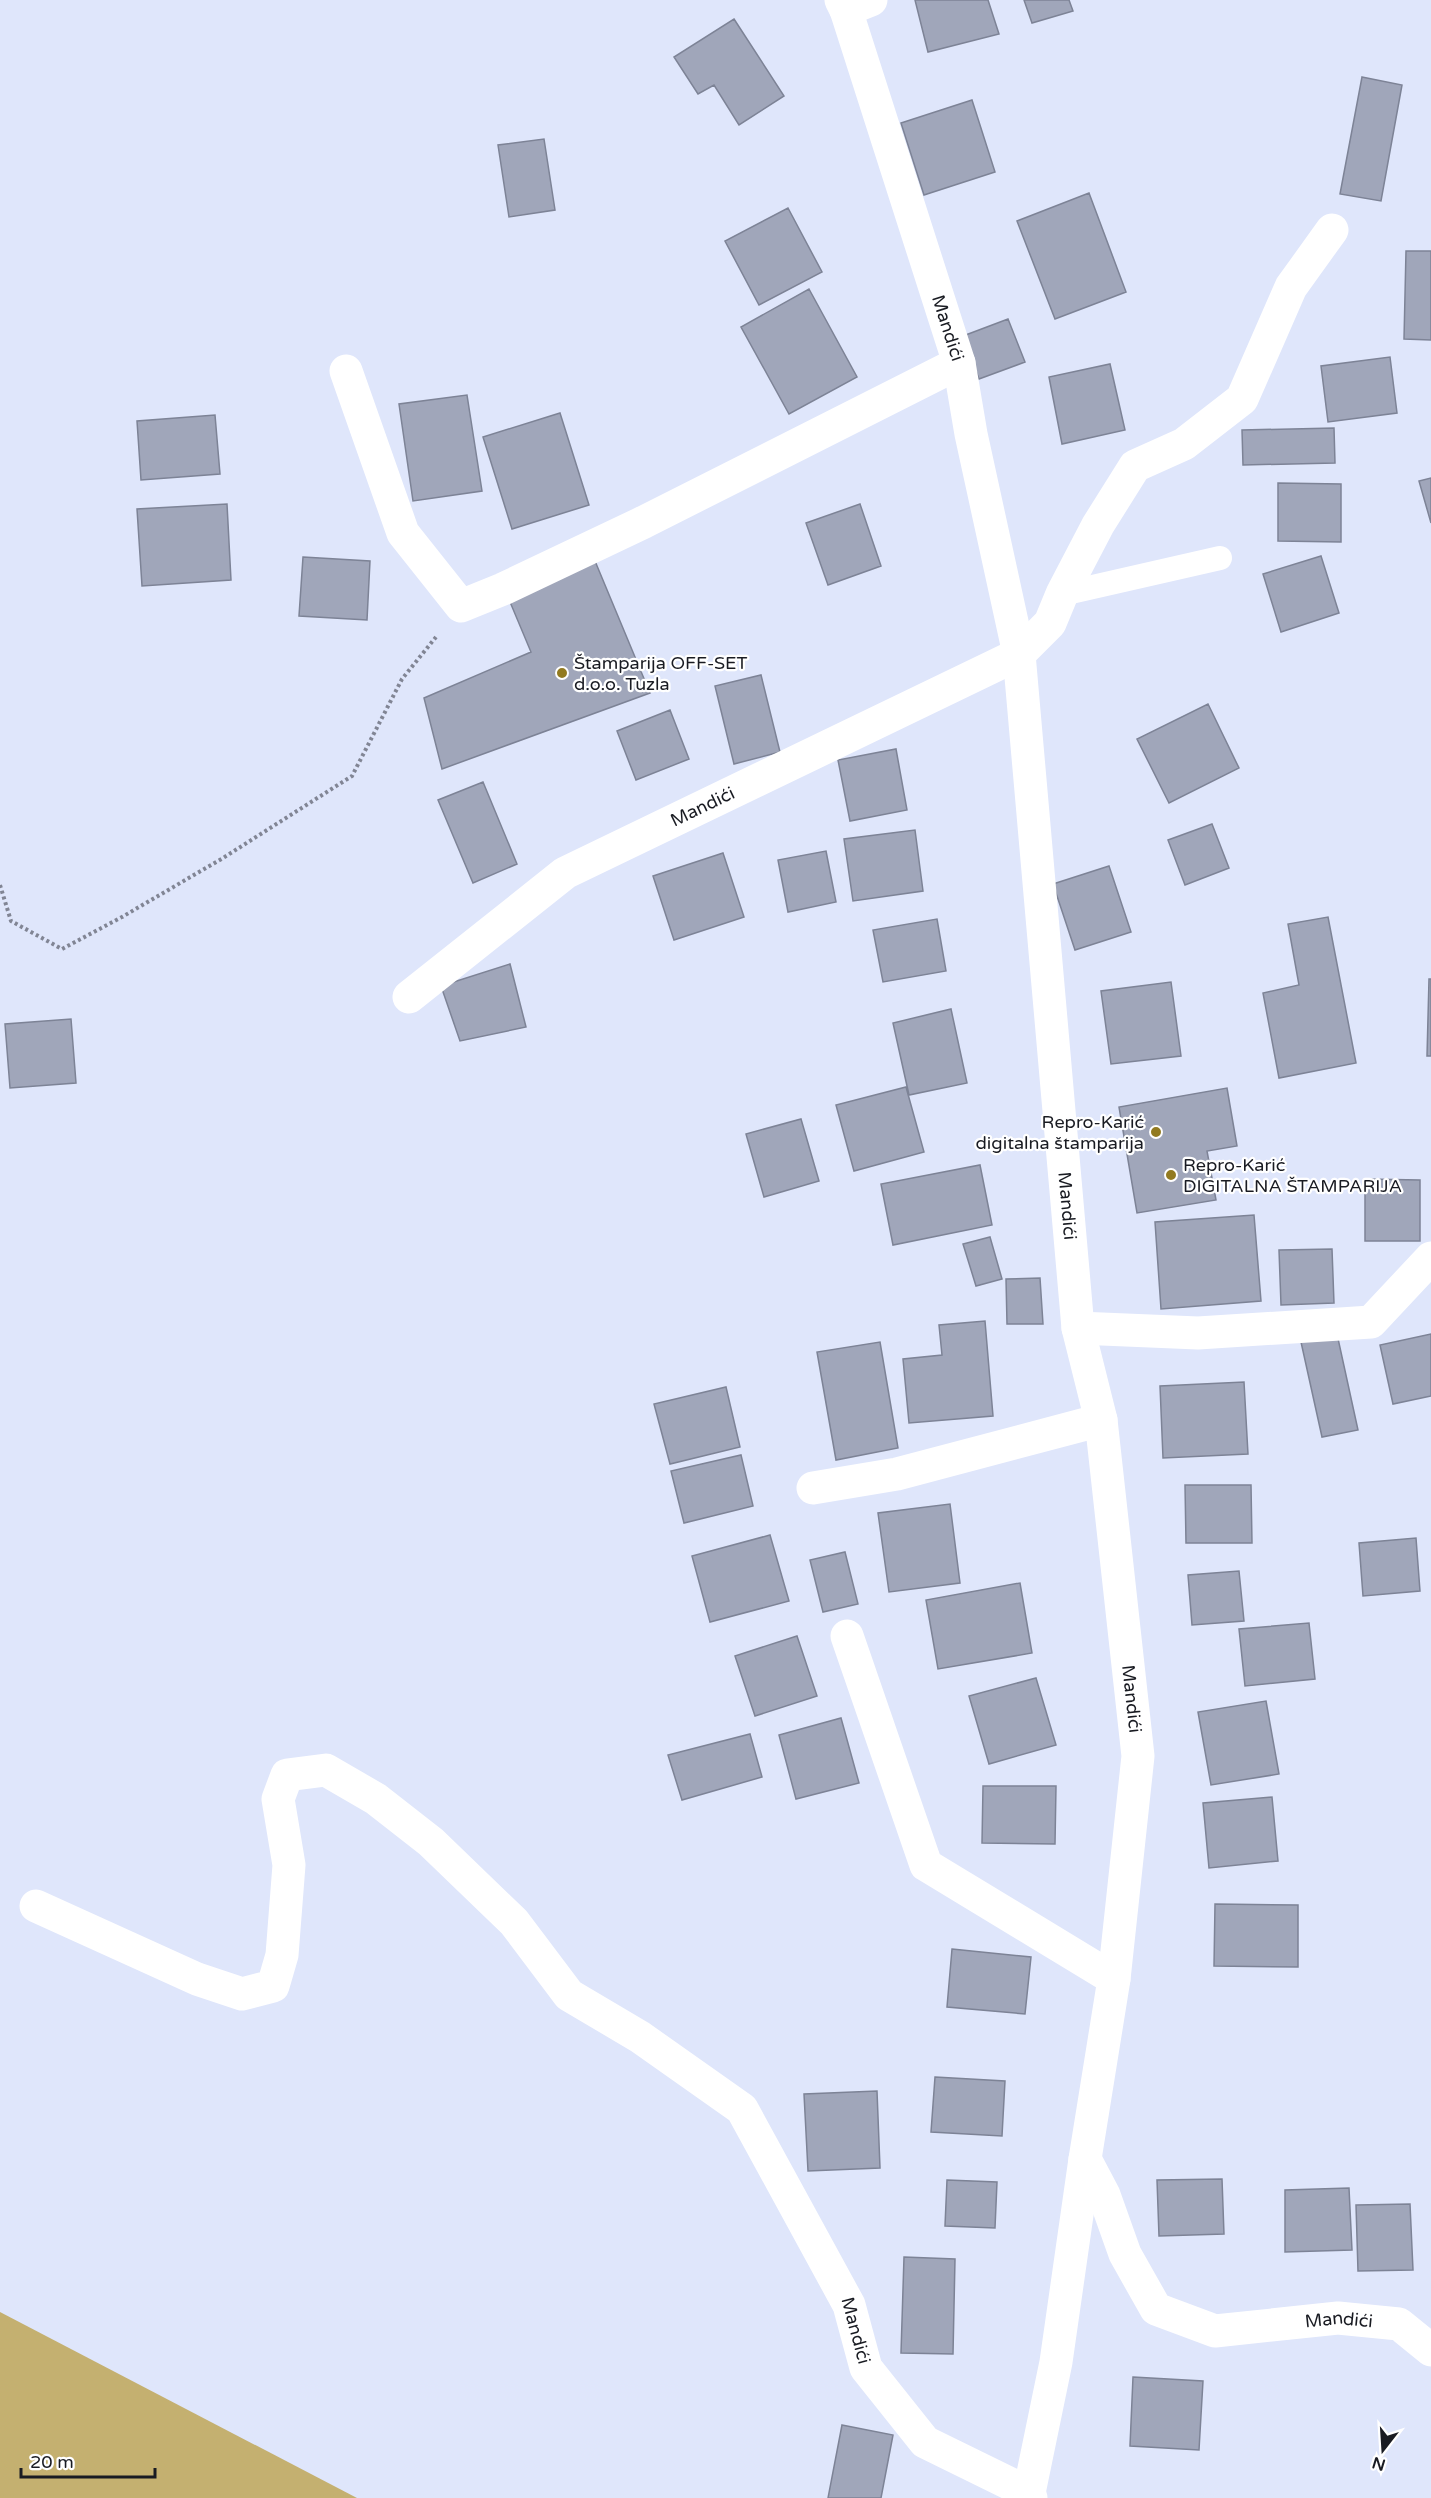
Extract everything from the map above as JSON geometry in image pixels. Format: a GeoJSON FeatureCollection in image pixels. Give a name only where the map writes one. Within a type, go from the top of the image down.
{"type":"FeatureCollection","features":[{"type":"Feature","properties":{"kind":"street","name":"Mandići"},"geometry":{"type":"LineString","coordinates":[[36,1906],[197,1979],[242,1994],[273,1986],[282,1955],[289,1865],[278,1799],[287,1775],[326,1770],[376,1799],[431,1842],[514,1922],[569,1995],[640,2037],[742,2109],[849,2305],[866,2368],[925,2442],[1029,2496],[1056,2362],[1085,2158],[1114,1979],[1138,1756],[1101,1420],[1078,1328],[1019,654],[971,434],[959,363],[853,3]]}},
{"type":"Feature","properties":{"kind":"street","name":"Mandići"},"geometry":{"type":"LineString","coordinates":[[409,997],[565,873],[1019,654],[1050,622],[1098,525],[1135,466],[1184,444],[1242,399],[1292,287],[1332,230]]}},
{"type":"Feature","properties":{"kind":"street"},"geometry":{"type":"LineString","coordinates":[[346,371],[403,533],[461,606],[503,589],[644,522],[959,363]]}},
{"type":"Feature","properties":{"kind":"street"},"geometry":{"type":"LineString","coordinates":[[1078,1328],[1198,1333],[1371,1322],[1431,1258]]}},
{"type":"Feature","properties":{"kind":"street"},"geometry":{"type":"LineString","coordinates":[[813,1488],[897,1474],[1101,1420]]}},
{"type":"Feature","properties":{"kind":"street"},"geometry":{"type":"LineString","coordinates":[[847,1636],[926,1865],[1114,1979]]}},
{"type":"Feature","properties":{"kind":"street","name":"Mandići"},"geometry":{"type":"LineString","coordinates":[[1085,2158],[1104,2196],[1125,2254],[1156,2309],[1215,2331],[1338,2318],[1399,2325],[1431,2350]]}},
{"type":"Feature","properties":{"kind":"lane"},"geometry":{"type":"LineString","coordinates":[[1062,594],[1220,558]]}},
{"type":"Feature","properties":{"kind":"path"},"geometry":{"type":"LineString","coordinates":[[0,885],[11,921],[62,949],[224,858],[352,776],[402,679],[461,606]]}},
{"type":"Feature","properties":{"kind":"shaded area"},"geometry":{"type":"Polygon","coordinates":[[[0,2312],[357,2498],[0,2498],[0,2312]]]}},
{"type":"Feature","properties":{"kind":"building"},"geometry":{"type":"Polygon","coordinates":[[[915,0],[988,0],[999,34],[928,52],[915,0]]]}},
{"type":"Feature","properties":{"kind":"building"},"geometry":{"type":"Polygon","coordinates":[[[1024,0],[1069,0],[1073,11],[1032,23],[1024,0]]]}},
{"type":"Feature","properties":{"kind":"building"},"geometry":{"type":"Polygon","coordinates":[[[734,19],[784,96],[739,125],[714,85],[698,94],[674,57],[734,19]]]}},
{"type":"Feature","properties":{"kind":"building"},"geometry":{"type":"Polygon","coordinates":[[[1362,77],[1402,85],[1381,201],[1340,194],[1362,77]]]}},
{"type":"Feature","properties":{"kind":"building"},"geometry":{"type":"Polygon","coordinates":[[[972,100],[995,172],[924,195],[901,123],[972,100]]]}},
{"type":"Feature","properties":{"kind":"building"},"geometry":{"type":"Polygon","coordinates":[[[544,139],[555,210],[509,217],[498,145],[544,139]]]}},
{"type":"Feature","properties":{"kind":"building"},"geometry":{"type":"Polygon","coordinates":[[[1089,193],[1126,292],[1055,319],[1017,221],[1089,193]]]}},
{"type":"Feature","properties":{"kind":"building"},"geometry":{"type":"Polygon","coordinates":[[[788,208],[822,272],[759,305],[725,241],[788,208]]]}},
{"type":"Feature","properties":{"kind":"building"},"geometry":{"type":"Polygon","coordinates":[[[1406,251],[1431,251],[1431,340],[1404,339],[1406,251]]]}},
{"type":"Feature","properties":{"kind":"building"},"geometry":{"type":"Polygon","coordinates":[[[809,289],[857,377],[789,414],[741,327],[809,289]]]}},
{"type":"Feature","properties":{"kind":"building"},"geometry":{"type":"Polygon","coordinates":[[[1008,319],[1025,362],[979,379],[963,336],[1008,319]]]}},
{"type":"Feature","properties":{"kind":"building"},"geometry":{"type":"Polygon","coordinates":[[[1390,357],[1397,413],[1328,422],[1321,366],[1390,357]]]}},
{"type":"Feature","properties":{"kind":"building"},"geometry":{"type":"Polygon","coordinates":[[[1110,364],[1125,430],[1062,444],[1049,377],[1110,364]]]}},
{"type":"Feature","properties":{"kind":"building"},"geometry":{"type":"Polygon","coordinates":[[[467,395],[482,491],[413,501],[399,404],[467,395]]]}},
{"type":"Feature","properties":{"kind":"building"},"geometry":{"type":"Polygon","coordinates":[[[560,413],[589,505],[512,529],[483,437],[560,413]]]}},
{"type":"Feature","properties":{"kind":"building"},"geometry":{"type":"Polygon","coordinates":[[[215,415],[220,474],[141,480],[137,421],[215,415]]]}},
{"type":"Feature","properties":{"kind":"building"},"geometry":{"type":"Polygon","coordinates":[[[1334,428],[1335,463],[1243,465],[1242,430],[1334,428]]]}},
{"type":"Feature","properties":{"kind":"building"},"geometry":{"type":"Polygon","coordinates":[[[1431,478],[1431,523],[1419,481],[1431,478]]]}},
{"type":"Feature","properties":{"kind":"building"},"geometry":{"type":"Polygon","coordinates":[[[1278,483],[1341,484],[1341,542],[1278,541],[1278,483]]]}},
{"type":"Feature","properties":{"kind":"building"},"geometry":{"type":"Polygon","coordinates":[[[227,504],[231,580],[142,586],[137,509],[227,504]]]}},
{"type":"Feature","properties":{"kind":"building"},"geometry":{"type":"Polygon","coordinates":[[[860,504],[881,566],[828,585],[806,523],[860,504]]]}},
{"type":"Feature","properties":{"kind":"building","name":"Štamparija OFF-SET d.o.o. Tuzla"},"geometry":{"type":"Polygon","coordinates":[[[590,549],[650,693],[442,769],[424,698],[531,652],[505,590],[590,549]]]}},
{"type":"Feature","properties":{"kind":"building"},"geometry":{"type":"Polygon","coordinates":[[[1321,556],[1339,613],[1281,632],[1263,574],[1321,556]]]}},
{"type":"Feature","properties":{"kind":"building"},"geometry":{"type":"Polygon","coordinates":[[[303,557],[370,561],[367,620],[299,616],[303,557]]]}},
{"type":"Feature","properties":{"kind":"building"},"geometry":{"type":"Polygon","coordinates":[[[761,675],[780,752],[734,764],[715,686],[761,675]]]}},
{"type":"Feature","properties":{"kind":"building"},"geometry":{"type":"Polygon","coordinates":[[[1208,704],[1239,768],[1169,803],[1137,739],[1208,704]]]}},
{"type":"Feature","properties":{"kind":"building"},"geometry":{"type":"Polygon","coordinates":[[[670,710],[689,759],[636,780],[617,731],[670,710]]]}},
{"type":"Feature","properties":{"kind":"building"},"geometry":{"type":"Polygon","coordinates":[[[896,749],[907,810],[850,821],[838,760],[896,749]]]}},
{"type":"Feature","properties":{"kind":"building"},"geometry":{"type":"Polygon","coordinates":[[[483,782],[517,864],[473,883],[438,800],[483,782]]]}},
{"type":"Feature","properties":{"kind":"building"},"geometry":{"type":"Polygon","coordinates":[[[1212,824],[1229,868],[1185,885],[1168,840],[1212,824]]]}},
{"type":"Feature","properties":{"kind":"building"},"geometry":{"type":"Polygon","coordinates":[[[915,830],[923,891],[853,901],[844,839],[915,830]]]}},
{"type":"Feature","properties":{"kind":"building"},"geometry":{"type":"Polygon","coordinates":[[[826,851],[836,902],[788,912],[778,860],[826,851]]]}},
{"type":"Feature","properties":{"kind":"building"},"geometry":{"type":"Polygon","coordinates":[[[723,853],[744,917],[674,940],[653,876],[723,853]]]}},
{"type":"Feature","properties":{"kind":"building"},"geometry":{"type":"Polygon","coordinates":[[[1109,866],[1131,932],[1075,950],[1053,884],[1109,866]]]}},
{"type":"Feature","properties":{"kind":"building"},"geometry":{"type":"Polygon","coordinates":[[[1328,917],[1356,1063],[1279,1078],[1263,993],[1299,985],[1288,924],[1328,917]]]}},
{"type":"Feature","properties":{"kind":"building"},"geometry":{"type":"Polygon","coordinates":[[[937,919],[946,971],[883,982],[873,930],[937,919]]]}},
{"type":"Feature","properties":{"kind":"building"},"geometry":{"type":"Polygon","coordinates":[[[510,964],[526,1027],[460,1041],[441,986],[510,964]]]}},
{"type":"Feature","properties":{"kind":"building"},"geometry":{"type":"Polygon","coordinates":[[[1429,979],[1431,979],[1431,1056],[1427,1056],[1429,979]]]}},
{"type":"Feature","properties":{"kind":"building"},"geometry":{"type":"Polygon","coordinates":[[[1171,982],[1181,1056],[1111,1064],[1101,991],[1171,982]]]}},
{"type":"Feature","properties":{"kind":"building"},"geometry":{"type":"Polygon","coordinates":[[[951,1009],[967,1083],[909,1095],[893,1023],[951,1009]]]}},
{"type":"Feature","properties":{"kind":"building"},"geometry":{"type":"Polygon","coordinates":[[[71,1019],[76,1083],[10,1088],[5,1024],[71,1019]]]}},
{"type":"Feature","properties":{"kind":"building"},"geometry":{"type":"Polygon","coordinates":[[[906,1087],[924,1152],[854,1171],[836,1105],[906,1087]]]}},
{"type":"Feature","properties":{"kind":"building","name":"Repro-Karić DIGITALNA ŠTAMPARIJA"},"geometry":{"type":"Polygon","coordinates":[[[1227,1088],[1237,1146],[1207,1151],[1216,1200],[1137,1213],[1119,1107],[1227,1088]]]}},
{"type":"Feature","properties":{"kind":"building"},"geometry":{"type":"Polygon","coordinates":[[[801,1119],[819,1181],[764,1197],[746,1134],[801,1119]]]}},
{"type":"Feature","properties":{"kind":"building"},"geometry":{"type":"Polygon","coordinates":[[[980,1165],[992,1225],[893,1245],[881,1184],[980,1165]]]}},
{"type":"Feature","properties":{"kind":"building"},"geometry":{"type":"Polygon","coordinates":[[[1365,1179],[1420,1180],[1420,1241],[1365,1241],[1365,1179]]]}},
{"type":"Feature","properties":{"kind":"building"},"geometry":{"type":"Polygon","coordinates":[[[1254,1215],[1261,1301],[1161,1309],[1155,1222],[1254,1215]]]}},
{"type":"Feature","properties":{"kind":"building"},"geometry":{"type":"Polygon","coordinates":[[[990,1237],[1002,1279],[976,1286],[963,1244],[990,1237]]]}},
{"type":"Feature","properties":{"kind":"building"},"geometry":{"type":"Polygon","coordinates":[[[1332,1249],[1334,1303],[1281,1305],[1279,1250],[1332,1249]]]}},
{"type":"Feature","properties":{"kind":"building"},"geometry":{"type":"Polygon","coordinates":[[[1040,1278],[1043,1324],[1007,1324],[1006,1279],[1040,1278]]]}},
{"type":"Feature","properties":{"kind":"building"},"geometry":{"type":"Polygon","coordinates":[[[985,1321],[993,1416],[909,1423],[903,1359],[942,1355],[939,1325],[985,1321]]]}},
{"type":"Feature","properties":{"kind":"building"},"geometry":{"type":"Polygon","coordinates":[[[1337,1334],[1358,1430],[1322,1437],[1301,1342],[1337,1334]]]}},
{"type":"Feature","properties":{"kind":"building"},"geometry":{"type":"Polygon","coordinates":[[[1431,1334],[1431,1396],[1393,1404],[1380,1345],[1431,1334]]]}},
{"type":"Feature","properties":{"kind":"building"},"geometry":{"type":"Polygon","coordinates":[[[880,1342],[898,1448],[836,1460],[817,1352],[880,1342]]]}},
{"type":"Feature","properties":{"kind":"building"},"geometry":{"type":"Polygon","coordinates":[[[1244,1382],[1248,1454],[1163,1458],[1160,1386],[1244,1382]]]}},
{"type":"Feature","properties":{"kind":"building"},"geometry":{"type":"Polygon","coordinates":[[[726,1387],[740,1447],[670,1464],[654,1404],[726,1387]]]}},
{"type":"Feature","properties":{"kind":"building"},"geometry":{"type":"Polygon","coordinates":[[[741,1455],[753,1506],[684,1523],[671,1471],[741,1455]]]}},
{"type":"Feature","properties":{"kind":"building"},"geometry":{"type":"Polygon","coordinates":[[[1185,1485],[1251,1485],[1252,1543],[1186,1543],[1185,1485]]]}},
{"type":"Feature","properties":{"kind":"building"},"geometry":{"type":"Polygon","coordinates":[[[950,1504],[960,1583],[889,1592],[878,1513],[950,1504]]]}},
{"type":"Feature","properties":{"kind":"building"},"geometry":{"type":"Polygon","coordinates":[[[770,1535],[789,1601],[710,1622],[692,1556],[770,1535]]]}},
{"type":"Feature","properties":{"kind":"building"},"geometry":{"type":"Polygon","coordinates":[[[1416,1538],[1420,1591],[1363,1596],[1359,1543],[1416,1538]]]}},
{"type":"Feature","properties":{"kind":"building"},"geometry":{"type":"Polygon","coordinates":[[[845,1552],[858,1604],[823,1612],[810,1560],[845,1552]]]}},
{"type":"Feature","properties":{"kind":"building"},"geometry":{"type":"Polygon","coordinates":[[[1239,1571],[1244,1621],[1192,1625],[1188,1575],[1239,1571]]]}},
{"type":"Feature","properties":{"kind":"building"},"geometry":{"type":"Polygon","coordinates":[[[1020,1583],[1032,1653],[938,1669],[926,1600],[1020,1583]]]}},
{"type":"Feature","properties":{"kind":"building"},"geometry":{"type":"Polygon","coordinates":[[[1309,1623],[1315,1679],[1245,1686],[1239,1629],[1309,1623]]]}},
{"type":"Feature","properties":{"kind":"building"},"geometry":{"type":"Polygon","coordinates":[[[797,1636],[817,1696],[755,1716],[735,1656],[797,1636]]]}},
{"type":"Feature","properties":{"kind":"building"},"geometry":{"type":"Polygon","coordinates":[[[1036,1678],[1056,1745],[989,1764],[969,1696],[1036,1678]]]}},
{"type":"Feature","properties":{"kind":"building"},"geometry":{"type":"Polygon","coordinates":[[[1266,1701],[1279,1774],[1211,1785],[1198,1712],[1266,1701]]]}},
{"type":"Feature","properties":{"kind":"building"},"geometry":{"type":"Polygon","coordinates":[[[841,1718],[859,1783],[796,1799],[779,1735],[841,1718]]]}},
{"type":"Feature","properties":{"kind":"building"},"geometry":{"type":"Polygon","coordinates":[[[750,1734],[762,1777],[682,1800],[668,1755],[750,1734]]]}},
{"type":"Feature","properties":{"kind":"building"},"geometry":{"type":"Polygon","coordinates":[[[983,1786],[1056,1786],[1055,1844],[982,1843],[983,1786]]]}},
{"type":"Feature","properties":{"kind":"building"},"geometry":{"type":"Polygon","coordinates":[[[1272,1797],[1278,1861],[1209,1868],[1203,1803],[1272,1797]]]}},
{"type":"Feature","properties":{"kind":"building"},"geometry":{"type":"Polygon","coordinates":[[[1215,1904],[1298,1905],[1298,1967],[1214,1966],[1215,1904]]]}},
{"type":"Feature","properties":{"kind":"building"},"geometry":{"type":"Polygon","coordinates":[[[952,1949],[1031,1957],[1025,2014],[947,2007],[952,1949]]]}},
{"type":"Feature","properties":{"kind":"building"},"geometry":{"type":"Polygon","coordinates":[[[935,2077],[1005,2081],[1002,2136],[931,2132],[935,2077]]]}},
{"type":"Feature","properties":{"kind":"building"},"geometry":{"type":"Polygon","coordinates":[[[877,2091],[880,2168],[808,2171],[804,2094],[877,2091]]]}},
{"type":"Feature","properties":{"kind":"building"},"geometry":{"type":"Polygon","coordinates":[[[1222,2179],[1224,2234],[1159,2236],[1157,2180],[1222,2179]]]}},
{"type":"Feature","properties":{"kind":"building"},"geometry":{"type":"Polygon","coordinates":[[[947,2180],[997,2182],[995,2228],[945,2226],[947,2180]]]}},
{"type":"Feature","properties":{"kind":"building"},"geometry":{"type":"Polygon","coordinates":[[[1349,2188],[1352,2250],[1285,2252],[1285,2190],[1349,2188]]]}},
{"type":"Feature","properties":{"kind":"building"},"geometry":{"type":"Polygon","coordinates":[[[1410,2204],[1413,2270],[1358,2271],[1356,2205],[1410,2204]]]}},
{"type":"Feature","properties":{"kind":"building"},"geometry":{"type":"Polygon","coordinates":[[[904,2257],[955,2259],[953,2354],[901,2353],[904,2257]]]}},
{"type":"Feature","properties":{"kind":"building"},"geometry":{"type":"Polygon","coordinates":[[[1133,2377],[1203,2381],[1199,2450],[1130,2446],[1133,2377]]]}},
{"type":"Feature","properties":{"kind":"building"},"geometry":{"type":"Polygon","coordinates":[[[842,2425],[893,2435],[881,2498],[828,2498],[842,2425]]]}},
{"type":"Feature","properties":{"kind":"place","name":"Štamparija OFF-SET d.o.o. Tuzla"},"geometry":{"type":"Point","coordinates":[562,673]}},
{"type":"Feature","properties":{"kind":"place","name":"Repro-Karić digitalna štamparija"},"geometry":{"type":"Point","coordinates":[1156,1132]}},
{"type":"Feature","properties":{"kind":"place","name":"Repro-Karić DIGITALNA ŠTAMPARIJA"},"geometry":{"type":"Point","coordinates":[1171,1175]}}]}
